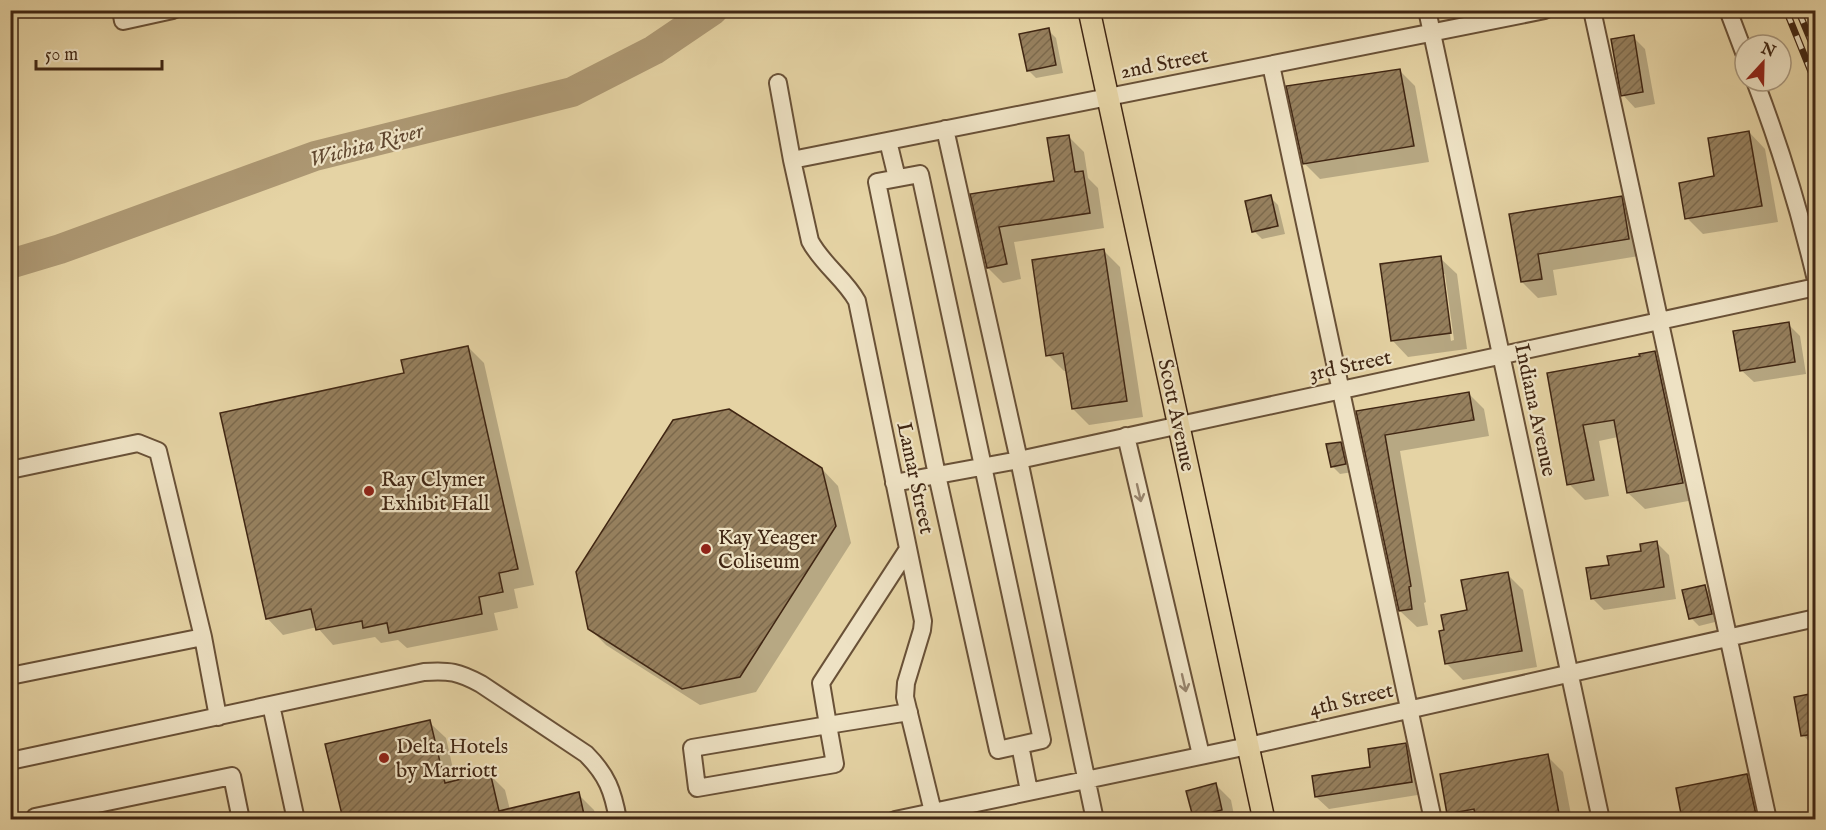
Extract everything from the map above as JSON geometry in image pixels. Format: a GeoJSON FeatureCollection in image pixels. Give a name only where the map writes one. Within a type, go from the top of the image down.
{"type":"FeatureCollection","features":[{"type":"Feature","properties":{"kind":"main road","name":"Scott Avenue"},"geometry":{"type":"LineString","coordinates":[[1089,10],[1264,819]]}},
{"type":"Feature","properties":{"kind":"street"},"geometry":{"type":"LineString","coordinates":[[121,10],[123,21],[173,10]]}},
{"type":"Feature","properties":{"kind":"street","name":"Indiana Avenue"},"geometry":{"type":"LineString","coordinates":[[1427,10],[1601,819]]}},
{"type":"Feature","properties":{"kind":"street","name":"2nd Street"},"geometry":{"type":"LineString","coordinates":[[792,160],[1545,10]]}},
{"type":"Feature","properties":{"kind":"street"},"geometry":{"type":"LineString","coordinates":[[1592,10],[1768,819]]}},
{"type":"Feature","properties":{"kind":"street"},"geometry":{"type":"LineString","coordinates":[[1728,10],[1737,33]]}},
{"type":"Feature","properties":{"kind":"street"},"geometry":{"type":"LineString","coordinates":[[1271,65],[1433,819]]}},
{"type":"Feature","properties":{"kind":"street","name":"Lamar Street"},"geometry":{"type":"LineString","coordinates":[[778,84],[810,241],[816,253],[851,290],[857,301],[922,621],[922,630],[906,683],[905,697],[934,815]]}},
{"type":"Feature","properties":{"kind":"street"},"geometry":{"type":"LineString","coordinates":[[1760,93],[1799,210],[1815,280]]}},
{"type":"Feature","properties":{"kind":"street"},"geometry":{"type":"LineString","coordinates":[[945,129],[1019,460],[1095,819]]}},
{"type":"Feature","properties":{"kind":"street"},"geometry":{"type":"LineString","coordinates":[[888,141],[897,178]]}},
{"type":"Feature","properties":{"kind":"street"},"geometry":{"type":"LineString","coordinates":[[920,174],[984,466],[1042,740],[998,750],[937,475],[877,182],[920,174]]}},
{"type":"Feature","properties":{"kind":"street","name":"3rd Street"},"geometry":{"type":"LineString","coordinates":[[894,483],[1019,460],[1815,287]]}},
{"type":"Feature","properties":{"kind":"street"},"geometry":{"type":"LineString","coordinates":[[1126,436],[1201,755]]}},
{"type":"Feature","properties":{"kind":"street"},"geometry":{"type":"LineString","coordinates":[[10,470],[138,442],[158,451],[203,637],[218,717]]}},
{"type":"Feature","properties":{"kind":"street"},"geometry":{"type":"LineString","coordinates":[[908,549],[821,683],[828,725],[835,764],[697,788],[692,748],[828,725],[909,712]]}},
{"type":"Feature","properties":{"kind":"street","name":"4th Street"},"geometry":{"type":"LineString","coordinates":[[895,819],[934,815],[1029,790],[1248,746],[1815,618]]}},
{"type":"Feature","properties":{"kind":"street"},"geometry":{"type":"LineString","coordinates":[[10,676],[203,637]]}},
{"type":"Feature","properties":{"kind":"street"},"geometry":{"type":"LineString","coordinates":[[10,761],[424,672],[448,670],[464,674],[481,684],[586,754],[600,768],[609,784],[618,819]]}},
{"type":"Feature","properties":{"kind":"street"},"geometry":{"type":"LineString","coordinates":[[271,705],[296,819]]}},
{"type":"Feature","properties":{"kind":"street"},"geometry":{"type":"LineString","coordinates":[[1020,745],[1029,790]]}},
{"type":"Feature","properties":{"kind":"street"},"geometry":{"type":"LineString","coordinates":[[36,819],[35,817],[232,776],[241,819]]}},
{"type":"Feature","properties":{"kind":"building"},"geometry":{"type":"Polygon","coordinates":[[[1049,28],[1056,65],[1027,71],[1019,34],[1049,28]]]}},
{"type":"Feature","properties":{"kind":"building"},"geometry":{"type":"Polygon","coordinates":[[[1634,35],[1643,92],[1621,96],[1611,39],[1634,35]]]}},
{"type":"Feature","properties":{"kind":"building"},"geometry":{"type":"Polygon","coordinates":[[[1400,69],[1414,146],[1303,164],[1286,86],[1400,69]]]}},
{"type":"Feature","properties":{"kind":"building"},"geometry":{"type":"Polygon","coordinates":[[[1749,131],[1762,206],[1685,219],[1679,183],[1714,176],[1708,138],[1749,131]]]}},
{"type":"Feature","properties":{"kind":"building"},"geometry":{"type":"Polygon","coordinates":[[[1069,135],[1075,172],[1083,171],[1090,213],[999,227],[1007,264],[987,268],[970,194],[1054,181],[1047,138],[1069,135]]]}},
{"type":"Feature","properties":{"kind":"building"},"geometry":{"type":"Polygon","coordinates":[[[1271,195],[1278,226],[1252,232],[1245,201],[1271,195]]]}},
{"type":"Feature","properties":{"kind":"building"},"geometry":{"type":"Polygon","coordinates":[[[1622,196],[1629,239],[1538,254],[1542,279],[1521,282],[1509,214],[1622,196]]]}},
{"type":"Feature","properties":{"kind":"building"},"geometry":{"type":"Polygon","coordinates":[[[1104,249],[1127,401],[1072,409],[1063,353],[1046,356],[1032,260],[1104,249]]]}},
{"type":"Feature","properties":{"kind":"building"},"geometry":{"type":"Polygon","coordinates":[[[1441,256],[1451,333],[1391,341],[1380,264],[1441,256]]]}},
{"type":"Feature","properties":{"kind":"building"},"geometry":{"type":"Polygon","coordinates":[[[1789,322],[1795,362],[1740,371],[1733,331],[1789,322]]]}},
{"type":"Feature","properties":{"kind":"building","name":"Ray Clymer Exhibit Hall"},"geometry":{"type":"Polygon","coordinates":[[[468,346],[518,569],[499,573],[503,592],[479,597],[482,614],[389,633],[387,623],[363,628],[362,621],[316,630],[311,609],[266,619],[220,413],[404,373],[401,360],[468,346]]]}},
{"type":"Feature","properties":{"kind":"building"},"geometry":{"type":"Polygon","coordinates":[[[1655,351],[1683,483],[1627,493],[1614,420],[1583,425],[1594,480],[1567,485],[1547,373],[1640,356],[1639,354],[1655,351]]]}},
{"type":"Feature","properties":{"kind":"building"},"geometry":{"type":"Polygon","coordinates":[[[1469,392],[1474,420],[1385,435],[1411,586],[1409,587],[1412,609],[1399,611],[1356,411],[1469,392]]]}},
{"type":"Feature","properties":{"kind":"building","name":"Kay Yeager Coliseum"},"geometry":{"type":"Polygon","coordinates":[[[729,409],[822,468],[836,526],[740,677],[682,689],[588,629],[576,572],[673,420],[729,409]]]}},
{"type":"Feature","properties":{"kind":"building"},"geometry":{"type":"Polygon","coordinates":[[[1341,442],[1346,464],[1331,467],[1326,444],[1341,442]]]}},
{"type":"Feature","properties":{"kind":"building"},"geometry":{"type":"Polygon","coordinates":[[[1657,541],[1664,587],[1591,599],[1586,568],[1609,565],[1607,556],[1641,551],[1640,544],[1657,541]]]}},
{"type":"Feature","properties":{"kind":"building"},"geometry":{"type":"Polygon","coordinates":[[[1508,572],[1522,651],[1445,664],[1439,631],[1444,630],[1441,615],[1467,610],[1461,580],[1508,572]]]}},
{"type":"Feature","properties":{"kind":"building"},"geometry":{"type":"Polygon","coordinates":[[[1705,585],[1712,614],[1689,619],[1682,590],[1705,585]]]}},
{"type":"Feature","properties":{"kind":"building"},"geometry":{"type":"Polygon","coordinates":[[[1815,693],[1815,734],[1801,736],[1794,697],[1815,693]]]}},
{"type":"Feature","properties":{"kind":"building","name":"Delta Hotels by Marriott"},"geometry":{"type":"Polygon","coordinates":[[[430,720],[445,783],[490,772],[499,811],[579,792],[585,819],[343,819],[325,744],[430,720]]]}},
{"type":"Feature","properties":{"kind":"building"},"geometry":{"type":"Polygon","coordinates":[[[1406,743],[1412,782],[1315,797],[1312,776],[1370,767],[1368,749],[1406,743]]]}},
{"type":"Feature","properties":{"kind":"building"},"geometry":{"type":"Polygon","coordinates":[[[1548,754],[1560,819],[1476,819],[1474,809],[1447,814],[1440,774],[1548,754]]]}},
{"type":"Feature","properties":{"kind":"building"},"geometry":{"type":"Polygon","coordinates":[[[1747,774],[1757,819],[1682,819],[1676,788],[1747,774]]]}},
{"type":"Feature","properties":{"kind":"building"},"geometry":{"type":"Polygon","coordinates":[[[1216,783],[1222,810],[1193,817],[1186,791],[1216,783]]]}},
{"type":"Feature","properties":{"kind":"waterway","name":"Wichita River"},"geometry":{"type":"LineString","coordinates":[[10,264],[60,249],[315,156],[572,92],[654,50],[713,10]]}},
{"type":"Feature","properties":{"kind":"railway"},"geometry":{"type":"LineString","coordinates":[[1786,10],[1816,84]]}},
{"type":"Feature","properties":{"kind":"railway"},"geometry":{"type":"LineString","coordinates":[[1798,10],[1816,53]]}},
{"type":"Feature","properties":{"kind":"place","name":"Ray Clymer Exhibit Hall"},"geometry":{"type":"Point","coordinates":[369,491]}},
{"type":"Feature","properties":{"kind":"place","name":"Kay Yeager Coliseum"},"geometry":{"type":"Point","coordinates":[706,549]}},
{"type":"Feature","properties":{"kind":"place","name":"Delta Hotels by Marriott"},"geometry":{"type":"Point","coordinates":[384,758]}}]}
